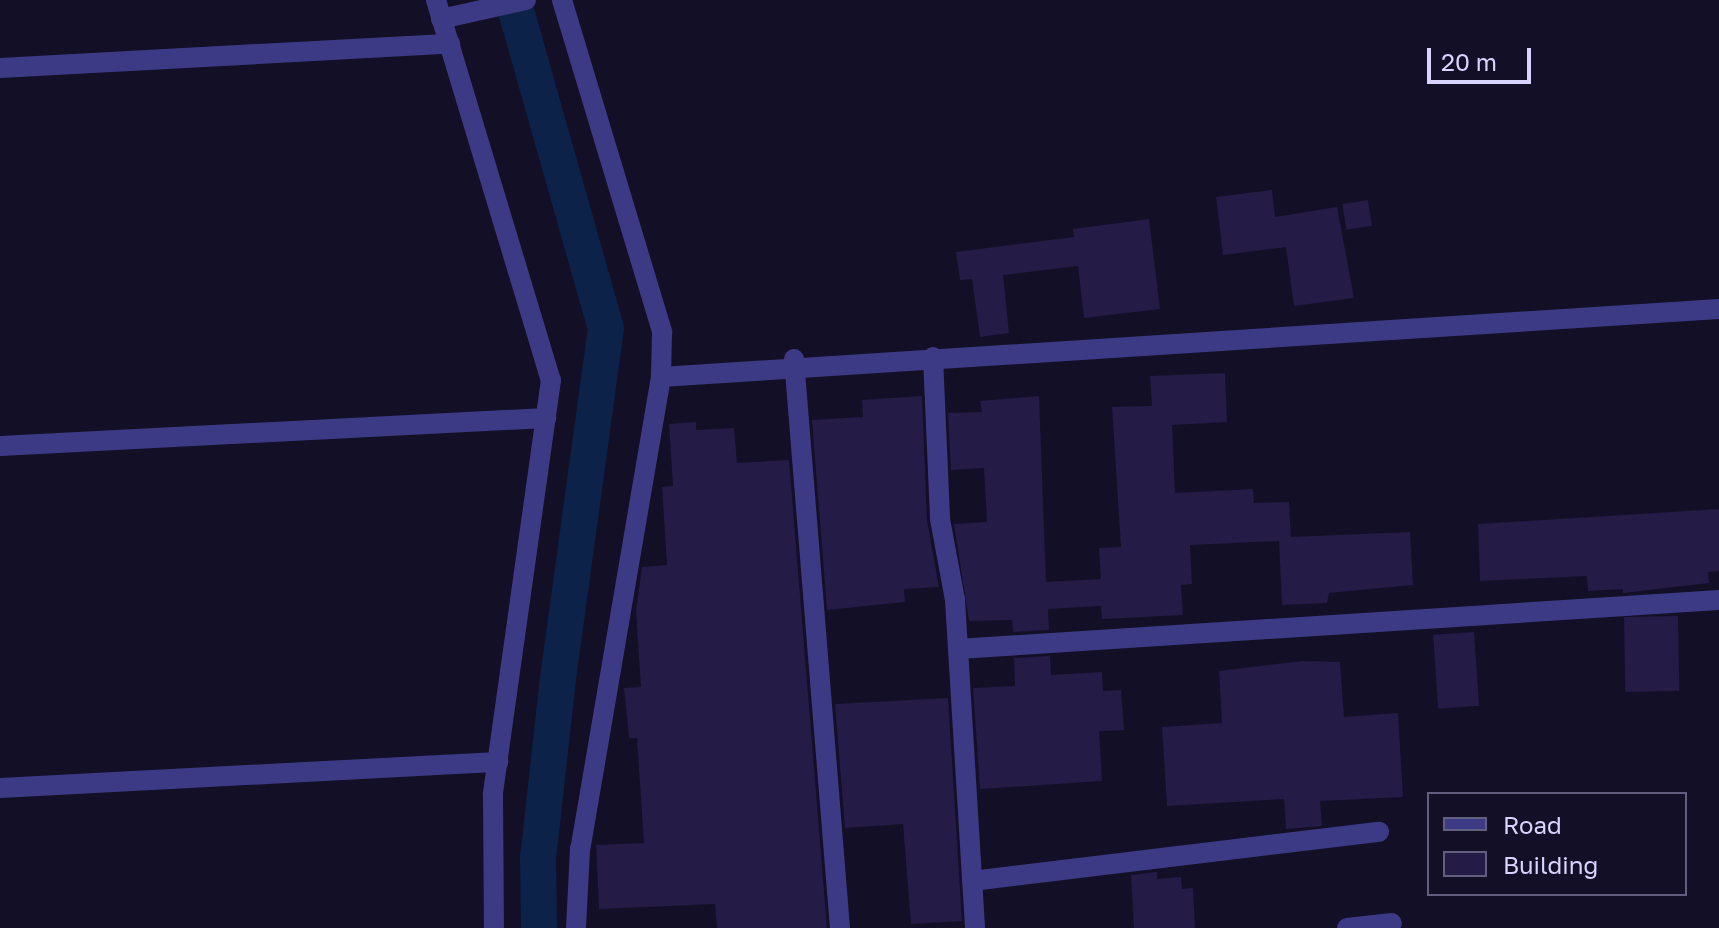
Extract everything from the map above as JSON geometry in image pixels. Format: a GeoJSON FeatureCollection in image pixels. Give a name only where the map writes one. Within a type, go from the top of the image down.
{"type":"FeatureCollection","features":[{"type":"Feature","properties":{"kind":"street"},"geometry":{"type":"LineString","coordinates":[[494,928],[498,762],[551,380],[439,9],[526,0]]}},
{"type":"Feature","properties":{"kind":"street"},"geometry":{"type":"LineString","coordinates":[[562,0],[662,332],[661,377],[580,849],[576,928]]}},
{"type":"Feature","properties":{"kind":"street"},"geometry":{"type":"LineString","coordinates":[[0,68],[450,44]]}},
{"type":"Feature","properties":{"kind":"street"},"geometry":{"type":"LineString","coordinates":[[661,377],[794,364],[1719,309]]}},
{"type":"Feature","properties":{"kind":"street"},"geometry":{"type":"LineString","coordinates":[[933,357],[940,519],[958,649],[975,928]]}},
{"type":"Feature","properties":{"kind":"street"},"geometry":{"type":"LineString","coordinates":[[794,364],[840,928]]}},
{"type":"Feature","properties":{"kind":"street"},"geometry":{"type":"LineString","coordinates":[[0,446],[546,418]]}},
{"type":"Feature","properties":{"kind":"street"},"geometry":{"type":"LineString","coordinates":[[958,649],[1719,600]]}},
{"type":"Feature","properties":{"kind":"street"},"geometry":{"type":"LineString","coordinates":[[0,788],[498,762]]}},
{"type":"Feature","properties":{"kind":"street"},"geometry":{"type":"LineString","coordinates":[[972,881],[1379,832]]}},
{"type":"Feature","properties":{"kind":"street"},"geometry":{"type":"LineString","coordinates":[[1347,928],[1392,923]]}},
{"type":"Feature","properties":{"kind":"building"},"geometry":{"type":"Polygon","coordinates":[[[1272,190],[1275,217],[1337,207],[1354,298],[1294,306],[1286,247],[1223,255],[1216,197],[1272,190]]]}},
{"type":"Feature","properties":{"kind":"building"},"geometry":{"type":"Polygon","coordinates":[[[1368,200],[1372,226],[1346,230],[1342,204],[1368,200]]]}},
{"type":"Feature","properties":{"kind":"building"},"geometry":{"type":"Polygon","coordinates":[[[1149,219],[1160,309],[1084,318],[1078,266],[1003,275],[1009,333],[980,337],[972,279],[960,280],[956,252],[1074,237],[1073,229],[1149,219]]]}},
{"type":"Feature","properties":{"kind":"building"},"geometry":{"type":"Polygon","coordinates":[[[1225,373],[1227,422],[1172,425],[1175,493],[1253,489],[1254,503],[1289,502],[1291,537],[1410,532],[1413,585],[1329,593],[1327,603],[1282,605],[1279,541],[1190,545],[1192,584],[1181,585],[1183,615],[1102,619],[1101,606],[1048,609],[1049,630],[1013,632],[1012,620],[969,621],[954,524],[987,522],[984,468],[951,470],[948,413],[982,412],[980,401],[1039,396],[1046,582],[1101,579],[1099,548],[1121,547],[1112,407],[1152,406],[1150,376],[1225,373]]]}},
{"type":"Feature","properties":{"kind":"building"},"geometry":{"type":"Polygon","coordinates":[[[922,396],[927,520],[939,587],[904,589],[905,602],[827,610],[812,420],[863,417],[862,400],[922,396]]]}},
{"type":"Feature","properties":{"kind":"building"},"geometry":{"type":"Polygon","coordinates":[[[696,422],[696,430],[734,428],[737,463],[789,460],[827,928],[717,928],[715,904],[599,909],[596,845],[644,843],[637,738],[629,738],[624,688],[641,687],[636,611],[642,567],[667,565],[662,487],[673,486],[669,424],[696,422]]]}},
{"type":"Feature","properties":{"kind":"building"},"geometry":{"type":"Polygon","coordinates":[[[1719,509],[1719,571],[1708,572],[1709,583],[1623,593],[1623,589],[1588,591],[1587,576],[1480,581],[1478,524],[1719,509]]]}},
{"type":"Feature","properties":{"kind":"building"},"geometry":{"type":"Polygon","coordinates":[[[1678,616],[1679,691],[1625,692],[1624,617],[1678,616]]]}},
{"type":"Feature","properties":{"kind":"building"},"geometry":{"type":"Polygon","coordinates":[[[1474,632],[1479,706],[1438,709],[1433,635],[1474,632]]]}},
{"type":"Feature","properties":{"kind":"building"},"geometry":{"type":"Polygon","coordinates":[[[1050,656],[1051,675],[1102,672],[1103,691],[1121,690],[1124,730],[1099,731],[1102,781],[980,789],[973,688],[1015,686],[1014,658],[1050,656]]]}},
{"type":"Feature","properties":{"kind":"building"},"geometry":{"type":"Polygon","coordinates":[[[1302,661],[1340,662],[1344,717],[1398,713],[1403,797],[1320,801],[1322,826],[1286,829],[1284,799],[1167,806],[1162,727],[1222,723],[1219,671],[1302,661]]]}},
{"type":"Feature","properties":{"kind":"building"},"geometry":{"type":"Polygon","coordinates":[[[948,698],[962,921],[911,924],[903,824],[845,828],[835,704],[948,698]]]}},
{"type":"Feature","properties":{"kind":"building"},"geometry":{"type":"Polygon","coordinates":[[[1157,872],[1157,879],[1181,877],[1182,889],[1193,888],[1195,928],[1134,928],[1131,875],[1157,872]]]}},
{"type":"Feature","properties":{"kind":"waterway"},"geometry":{"type":"LineString","coordinates":[[513,0],[606,328],[557,687],[538,858],[539,928]]}}]}
